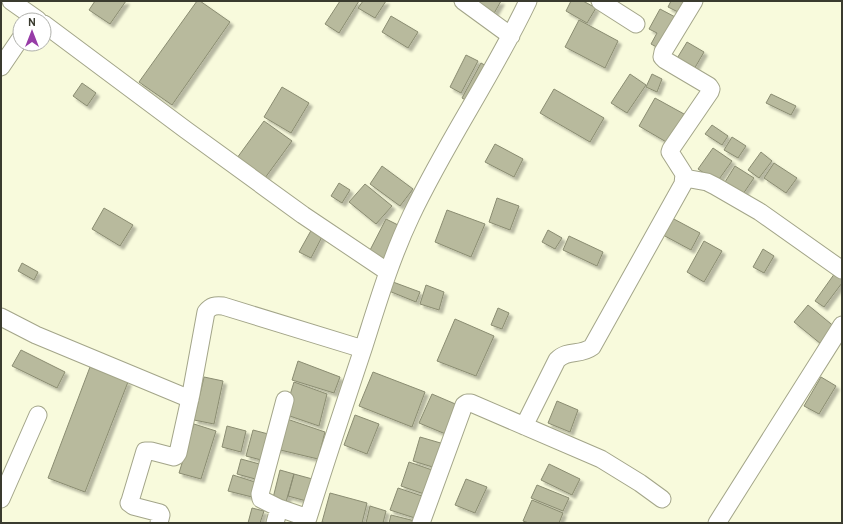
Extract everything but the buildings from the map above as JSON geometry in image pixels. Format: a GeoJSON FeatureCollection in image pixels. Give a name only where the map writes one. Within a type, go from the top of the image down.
{"type":"FeatureCollection","features":[{"type":"Feature","properties":{"kind":"street"},"geometry":{"type":"LineString","coordinates":[[13,1],[27,12]]}},
{"type":"Feature","properties":{"kind":"street"},"geometry":{"type":"LineString","coordinates":[[463,1],[511,36]]}},
{"type":"Feature","properties":{"kind":"street"},"geometry":{"type":"LineString","coordinates":[[284,400],[260,494],[261,499],[277,515],[314,521],[335,432],[388,272],[411,216],[441,159],[511,36],[528,1]]}},
{"type":"Feature","properties":{"kind":"street"},"geometry":{"type":"LineString","coordinates":[[600,1],[636,24]]}},
{"type":"Feature","properties":{"kind":"street"},"geometry":{"type":"LineString","coordinates":[[524,426],[557,360],[562,355],[587,351],[592,347],[683,184],[685,178],[682,170],[670,152],[711,89],[709,86],[664,60],[662,57],[663,52],[694,1]]}},
{"type":"Feature","properties":{"kind":"street"},"geometry":{"type":"LineString","coordinates":[[52,31],[303,215],[388,272]]}},
{"type":"Feature","properties":{"kind":"street"},"geometry":{"type":"LineString","coordinates":[[1,68],[12,51]]}},
{"type":"Feature","properties":{"kind":"street"},"geometry":{"type":"LineString","coordinates":[[685,178],[707,182],[760,212],[842,270]]}},
{"type":"Feature","properties":{"kind":"street"},"geometry":{"type":"LineString","coordinates":[[159,523],[160,513],[132,506],[129,503],[145,451],[151,451],[174,457],[178,454],[206,312],[210,307],[216,305],[223,306],[363,349]]}},
{"type":"Feature","properties":{"kind":"street"},"geometry":{"type":"LineString","coordinates":[[1,317],[36,335],[190,399]]}},
{"type":"Feature","properties":{"kind":"street"},"geometry":{"type":"LineString","coordinates":[[717,523],[842,325]]}},
{"type":"Feature","properties":{"kind":"street"},"geometry":{"type":"LineString","coordinates":[[421,523],[464,405],[467,403],[474,403],[601,459],[640,483],[662,499]]}},
{"type":"Feature","properties":{"kind":"street"},"geometry":{"type":"LineString","coordinates":[[1,499],[38,415]]}}]}
